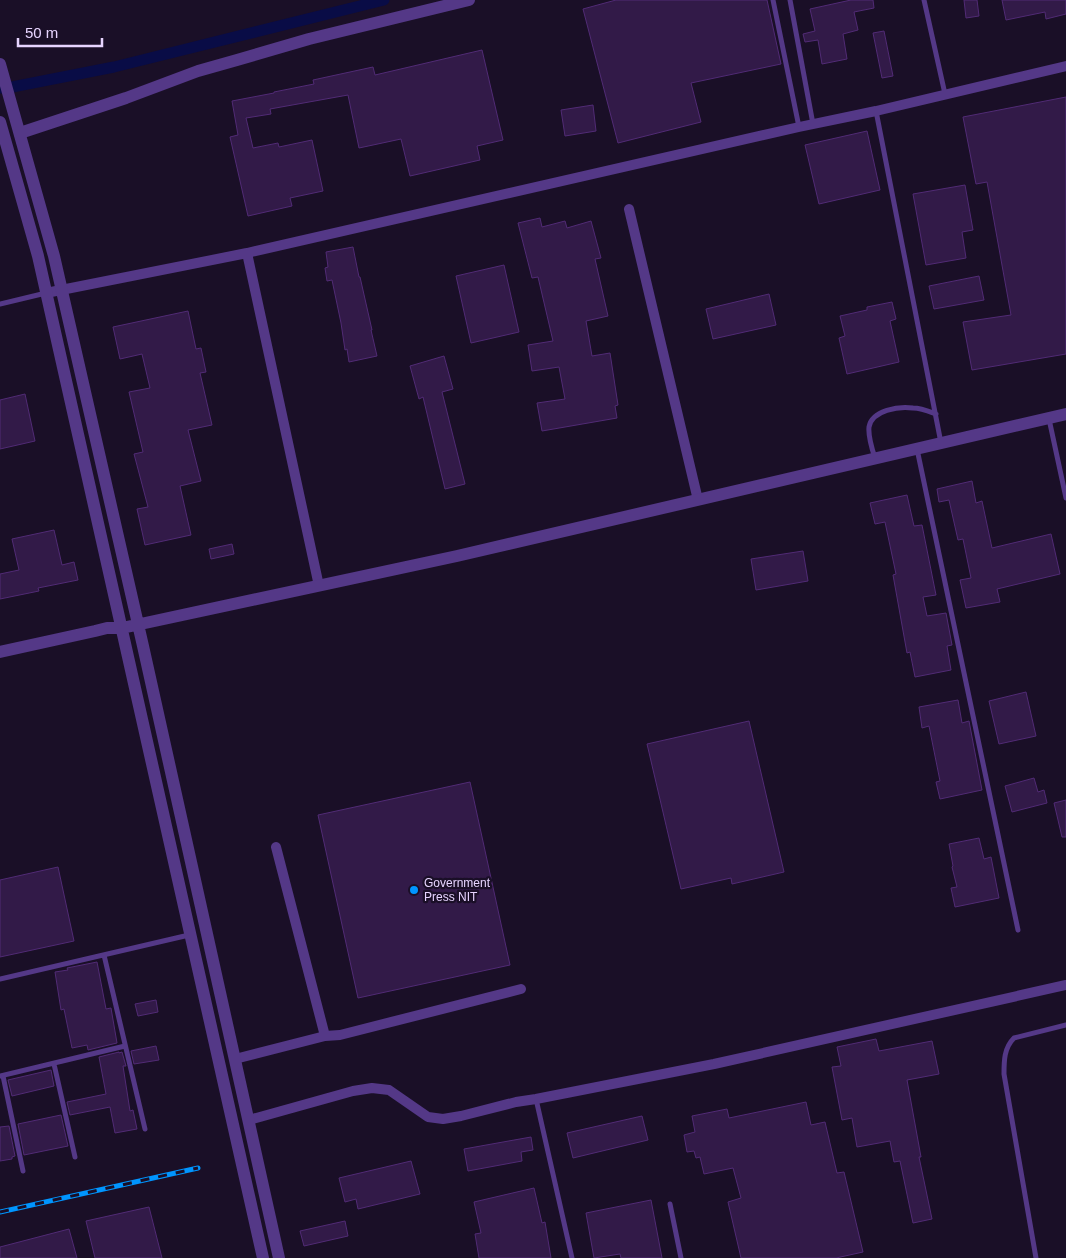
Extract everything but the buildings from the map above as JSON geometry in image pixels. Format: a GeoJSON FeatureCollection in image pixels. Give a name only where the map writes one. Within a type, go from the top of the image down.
{"type":"FeatureCollection","features":[{"type":"Feature","properties":{"kind":"street"},"geometry":{"type":"LineString","coordinates":[[20,133],[237,60],[309,39],[468,0]]}},
{"type":"Feature","properties":{"kind":"street"},"geometry":{"type":"LineString","coordinates":[[0,64],[54,256],[279,1258]]}},
{"type":"Feature","properties":{"kind":"street"},"geometry":{"type":"LineString","coordinates":[[46,293],[247,253],[799,127],[876,112],[1066,66]]}},
{"type":"Feature","properties":{"kind":"street"},"geometry":{"type":"LineString","coordinates":[[0,122],[38,256],[263,1258]]}},
{"type":"Feature","properties":{"kind":"street"},"geometry":{"type":"LineString","coordinates":[[629,208],[698,500]]}},
{"type":"Feature","properties":{"kind":"street"},"geometry":{"type":"LineString","coordinates":[[247,253],[319,586]]}},
{"type":"Feature","properties":{"kind":"street"},"geometry":{"type":"LineString","coordinates":[[0,652],[107,628],[122,628],[457,556],[1066,414]]}},
{"type":"Feature","properties":{"kind":"street"},"geometry":{"type":"LineString","coordinates":[[276,847],[325,1036]]}},
{"type":"Feature","properties":{"kind":"street"},"geometry":{"type":"LineString","coordinates":[[249,1120],[353,1091],[372,1088],[389,1090],[428,1117],[443,1119],[516,1102],[714,1064],[1066,985]]}},
{"type":"Feature","properties":{"kind":"street"},"geometry":{"type":"LineString","coordinates":[[235,1059],[325,1036],[340,1035],[521,989]]}},
{"type":"Feature","properties":{"kind":"lane"},"geometry":{"type":"LineString","coordinates":[[773,0],[799,127]]}},
{"type":"Feature","properties":{"kind":"lane"},"geometry":{"type":"LineString","coordinates":[[790,0],[813,124]]}},
{"type":"Feature","properties":{"kind":"lane"},"geometry":{"type":"LineString","coordinates":[[924,0],[945,95]]}},
{"type":"Feature","properties":{"kind":"lane"},"geometry":{"type":"LineString","coordinates":[[876,112],[942,443]]}},
{"type":"Feature","properties":{"kind":"lane"},"geometry":{"type":"LineString","coordinates":[[0,304],[46,293]]}},
{"type":"Feature","properties":{"kind":"lane"},"geometry":{"type":"LineString","coordinates":[[875,459],[869,432],[874,418],[880,413],[896,408],[912,408],[927,410],[936,414]]}},
{"type":"Feature","properties":{"kind":"lane"},"geometry":{"type":"LineString","coordinates":[[1049,418],[1066,498]]}},
{"type":"Feature","properties":{"kind":"lane"},"geometry":{"type":"LineString","coordinates":[[916,449],[1018,930]]}},
{"type":"Feature","properties":{"kind":"lane"},"geometry":{"type":"LineString","coordinates":[[0,979],[190,935]]}},
{"type":"Feature","properties":{"kind":"lane"},"geometry":{"type":"LineString","coordinates":[[104,955],[145,1130]]}},
{"type":"Feature","properties":{"kind":"lane"},"geometry":{"type":"LineString","coordinates":[[1036,1258],[1004,1074],[1006,1051],[1009,1043],[1014,1038],[1066,1025]]}},
{"type":"Feature","properties":{"kind":"lane"},"geometry":{"type":"LineString","coordinates":[[23,1172],[2,1076],[125,1046]]}},
{"type":"Feature","properties":{"kind":"lane"},"geometry":{"type":"LineString","coordinates":[[54,1064],[76,1157]]}},
{"type":"Feature","properties":{"kind":"lane"},"geometry":{"type":"LineString","coordinates":[[536,1099],[572,1258]]}},
{"type":"Feature","properties":{"kind":"lane"},"geometry":{"type":"LineString","coordinates":[[670,1204],[681,1258]]}},
{"type":"Feature","properties":{"kind":"waterway"},"geometry":{"type":"LineString","coordinates":[[0,88],[114,67],[384,0]]}},
{"type":"Feature","properties":{"kind":"railway"},"geometry":{"type":"LineString","coordinates":[[0,1212],[198,1168]]}},
{"type":"Feature","properties":{"kind":"place","name":"Government Press NIT"},"geometry":{"type":"Point","coordinates":[414,890]}}]}
